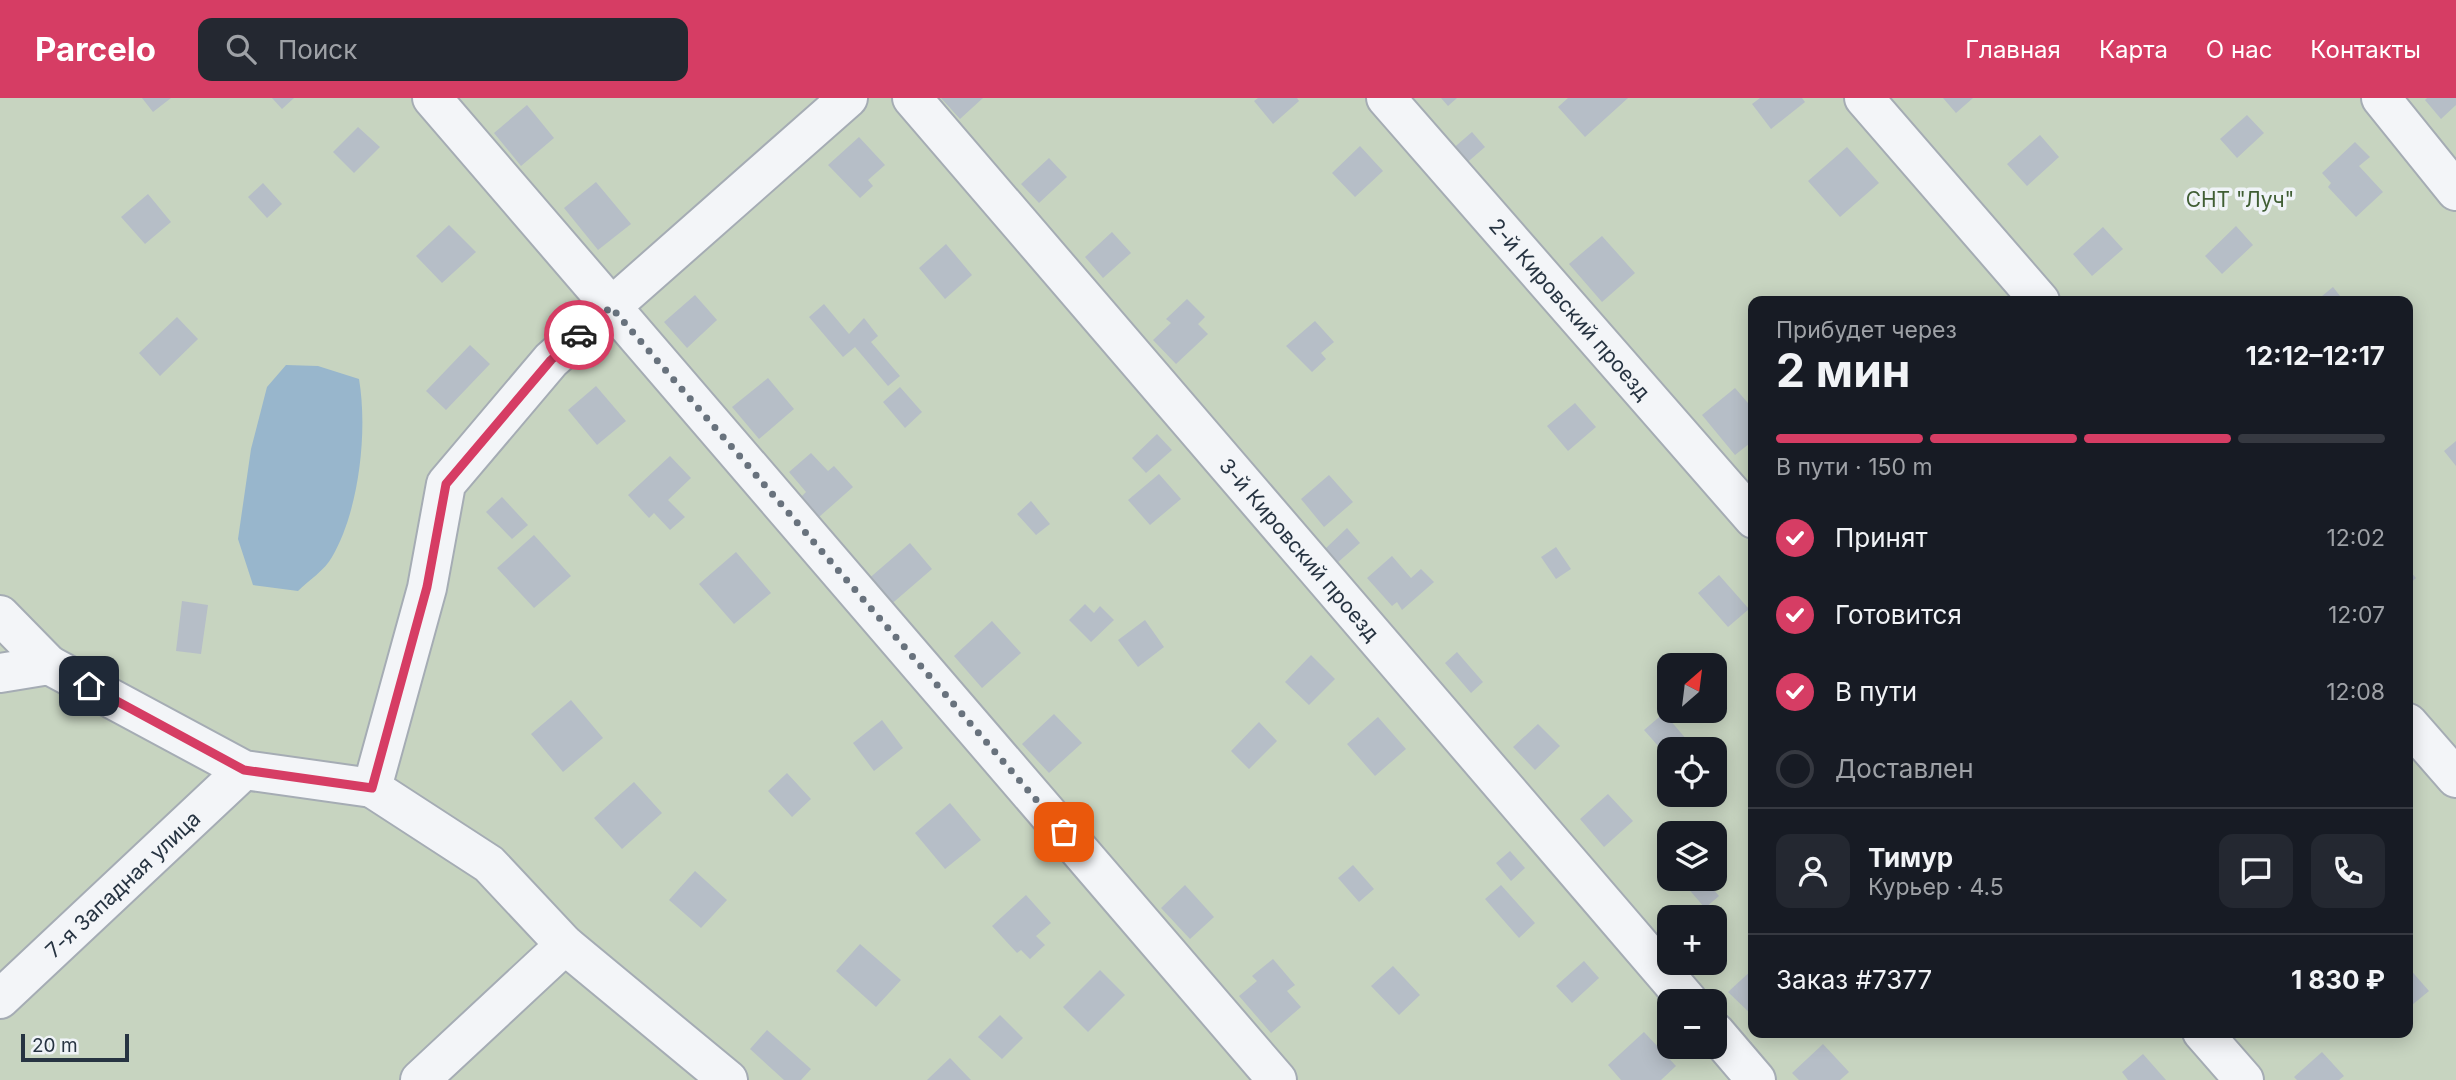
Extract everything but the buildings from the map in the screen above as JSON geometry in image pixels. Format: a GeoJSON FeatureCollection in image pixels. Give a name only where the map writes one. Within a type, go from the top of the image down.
{"type":"FeatureCollection","features":[{"type":"Feature","properties":{"kind":"street"},"geometry":{"type":"LineString","coordinates":[[432,98],[1277,1080]]}},
{"type":"Feature","properties":{"kind":"street"},"geometry":{"type":"LineString","coordinates":[[372,788],[427,587],[446,484],[551,360],[848,98]]}},
{"type":"Feature","properties":{"kind":"street","name":"3-й Кировский проезд"},"geometry":{"type":"LineString","coordinates":[[912,98],[1678,989]]}},
{"type":"Feature","properties":{"kind":"street","name":"2-й Кировский проезд"},"geometry":{"type":"LineString","coordinates":[[1386,98],[1748,512]]}},
{"type":"Feature","properties":{"kind":"street"},"geometry":{"type":"LineString","coordinates":[[1864,98],[2036,296]]}},
{"type":"Feature","properties":{"kind":"street"},"geometry":{"type":"LineString","coordinates":[[2381,98],[2456,191]]}},
{"type":"Feature","properties":{"kind":"street"},"geometry":{"type":"LineString","coordinates":[[0,615],[49,665],[244,770],[372,788],[489,864],[565,945],[728,1080]]}},
{"type":"Feature","properties":{"kind":"street"},"geometry":{"type":"LineString","coordinates":[[0,673],[49,665]]}},
{"type":"Feature","properties":{"kind":"street"},"geometry":{"type":"LineString","coordinates":[[2413,729],[2456,778]]}},
{"type":"Feature","properties":{"kind":"street","name":"7-я Западная улица"},"geometry":{"type":"LineString","coordinates":[[0,999],[244,770]]}},
{"type":"Feature","properties":{"kind":"street"},"geometry":{"type":"LineString","coordinates":[[420,1080],[565,945]]}},
{"type":"Feature","properties":{"kind":"street"},"geometry":{"type":"LineString","coordinates":[[2207,1038],[2244,1080]]}},
{"type":"Feature","properties":{"kind":"street"},"geometry":{"type":"LineString","coordinates":[[1727,1046],[1756,1080]]}},
{"type":"Feature","properties":{"kind":"green space","name":"СНТ \"Луч\""},"geometry":{"type":"Polygon","coordinates":[[[0,98],[2456,98],[2456,1080],[0,1080],[0,98]]]}},
{"type":"Feature","properties":{"kind":"water"},"geometry":{"type":"Polygon","coordinates":[[[286,365],[318,366],[359,379],[362,400],[362,446],[349,517],[329,562],[298,591],[253,585],[238,539],[251,449],[267,387],[286,365]]]}},
{"type":"Feature","properties":{"kind":"way so far"},"geometry":{"type":"LineString","coordinates":[[579,335],[611,307],[1064,832]]}},
{"type":"Feature","properties":{"kind":"route"},"geometry":{"type":"LineString","coordinates":[[89,686],[244,770],[372,788],[427,587],[446,484],[551,360],[579,335]]}}]}
